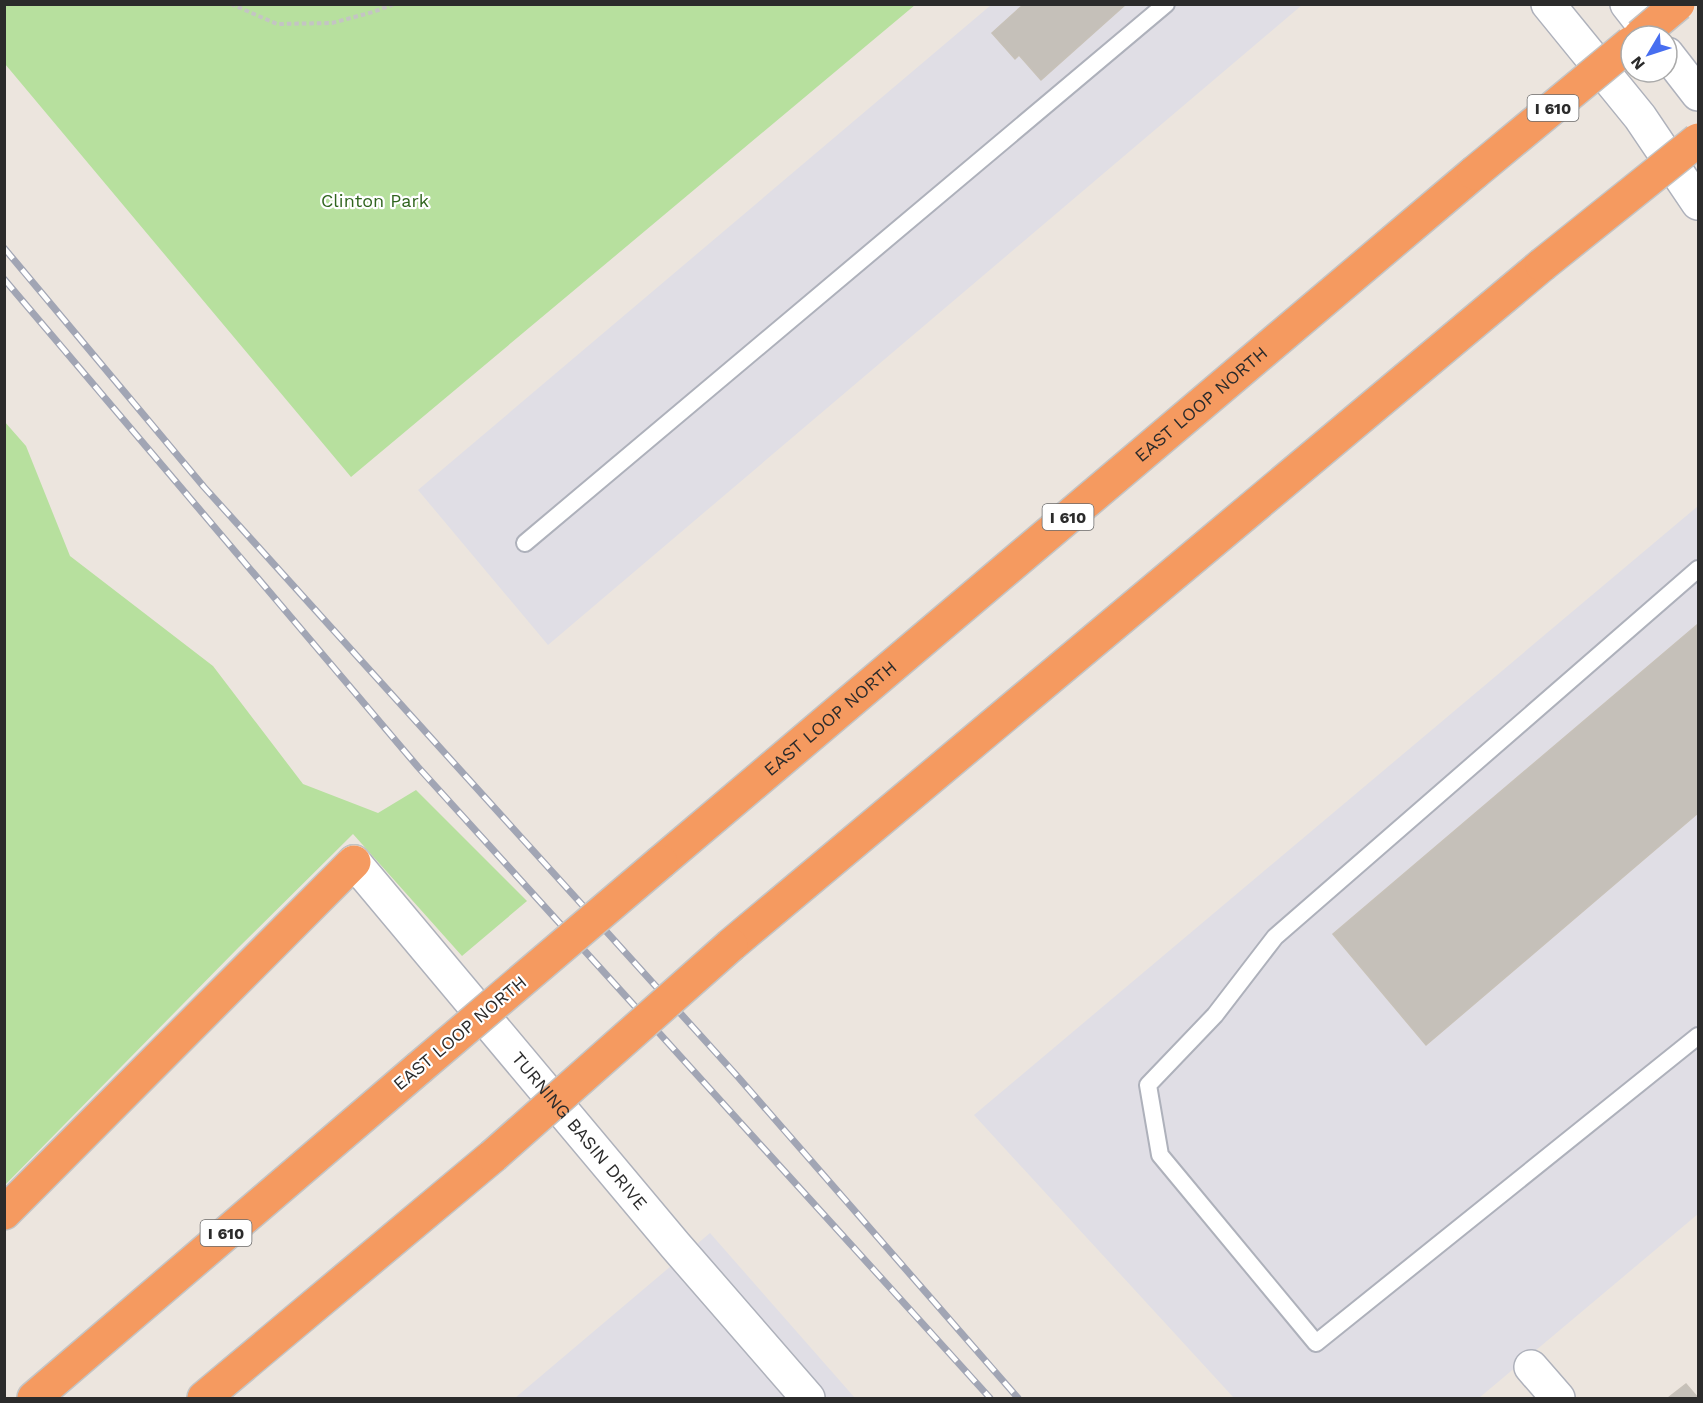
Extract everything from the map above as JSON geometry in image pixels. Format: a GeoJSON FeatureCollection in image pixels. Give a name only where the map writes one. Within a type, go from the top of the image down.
{"type":"FeatureCollection","features":[{"type":"Feature","properties":{"kind":"highway"},"geometry":{"type":"LineString","coordinates":[[1654,24],[1678,4]]}},
{"type":"Feature","properties":{"kind":"highway","name":"EAST LOOP NORTH"},"geometry":{"type":"LineString","coordinates":[[34,1398],[419,1068],[1474,173],[1619,53]]}},
{"type":"Feature","properties":{"kind":"highway"},"geometry":{"type":"LineString","coordinates":[[204,1398],[494,1156],[731,945],[1542,265],[1698,140]]}},
{"type":"Feature","properties":{"kind":"highway"},"geometry":{"type":"LineString","coordinates":[[4,1212],[354,861]]}},
{"type":"Feature","properties":{"kind":"street"},"geometry":{"type":"LineString","coordinates":[[1548,4],[1640,117],[1698,203]]}},
{"type":"Feature","properties":{"kind":"street"},"geometry":{"type":"LineString","coordinates":[[1627,4],[1643,24]]}},
{"type":"Feature","properties":{"kind":"street"},"geometry":{"type":"LineString","coordinates":[[1679,69],[1698,94]]}},
{"type":"Feature","properties":{"kind":"street","name":"TURNING BASIN DRIVE"},"geometry":{"type":"LineString","coordinates":[[354,861],[675,1245],[808,1398]]}},
{"type":"Feature","properties":{"kind":"street"},"geometry":{"type":"LineString","coordinates":[[1531,1367],[1558,1398]]}},
{"type":"Feature","properties":{"kind":"lane"},"geometry":{"type":"LineString","coordinates":[[525,543],[1166,4]]}},
{"type":"Feature","properties":{"kind":"lane"},"geometry":{"type":"LineString","coordinates":[[1698,569],[1275,937],[1215,1015],[1148,1085],[1160,1155],[1316,1343],[1698,1036]]}},
{"type":"Feature","properties":{"kind":"path"},"geometry":{"type":"LineString","coordinates":[[231,4],[277,24],[332,23],[394,4]]}},
{"type":"Feature","properties":{"kind":"shaded area"},"geometry":{"type":"Polygon","coordinates":[[[991,5],[1302,5],[548,645],[418,490],[991,5]]]}},
{"type":"Feature","properties":{"kind":"shaded area"},"geometry":{"type":"Polygon","coordinates":[[[1698,506],[1698,1214],[1479,1398],[1234,1398],[974,1115],[1698,506]]]}},
{"type":"Feature","properties":{"kind":"shaded area"},"geometry":{"type":"Polygon","coordinates":[[[710,1233],[855,1398],[515,1398],[710,1233]]]}},
{"type":"Feature","properties":{"kind":"green space","name":"Clinton Park"},"geometry":{"type":"Polygon","coordinates":[[[4,5],[915,5],[351,477],[5,64],[4,5]]]}},
{"type":"Feature","properties":{"kind":"green space"},"geometry":{"type":"Polygon","coordinates":[[[4,421],[26,446],[70,556],[213,666],[303,784],[378,813],[416,790],[527,901],[462,956],[353,834],[5,1185],[4,421]]]}},
{"type":"Feature","properties":{"kind":"building"},"geometry":{"type":"Polygon","coordinates":[[[1024,4],[1126,4],[1041,80],[1019,55],[1015,59],[992,33],[1024,4]]]}},
{"type":"Feature","properties":{"kind":"building"},"geometry":{"type":"Polygon","coordinates":[[[1698,624],[1698,813],[1426,1045],[1333,934],[1698,624]]]}},
{"type":"Feature","properties":{"kind":"building"},"geometry":{"type":"Polygon","coordinates":[[[1686,1384],[1698,1398],[1668,1398],[1686,1384]]]}},
{"type":"Feature","properties":{"kind":"railway"},"geometry":{"type":"LineString","coordinates":[[4,248],[204,487],[738,1077],[1018,1398]]}},
{"type":"Feature","properties":{"kind":"railway"},"geometry":{"type":"LineString","coordinates":[[4,279],[418,767],[990,1398]]}}]}
